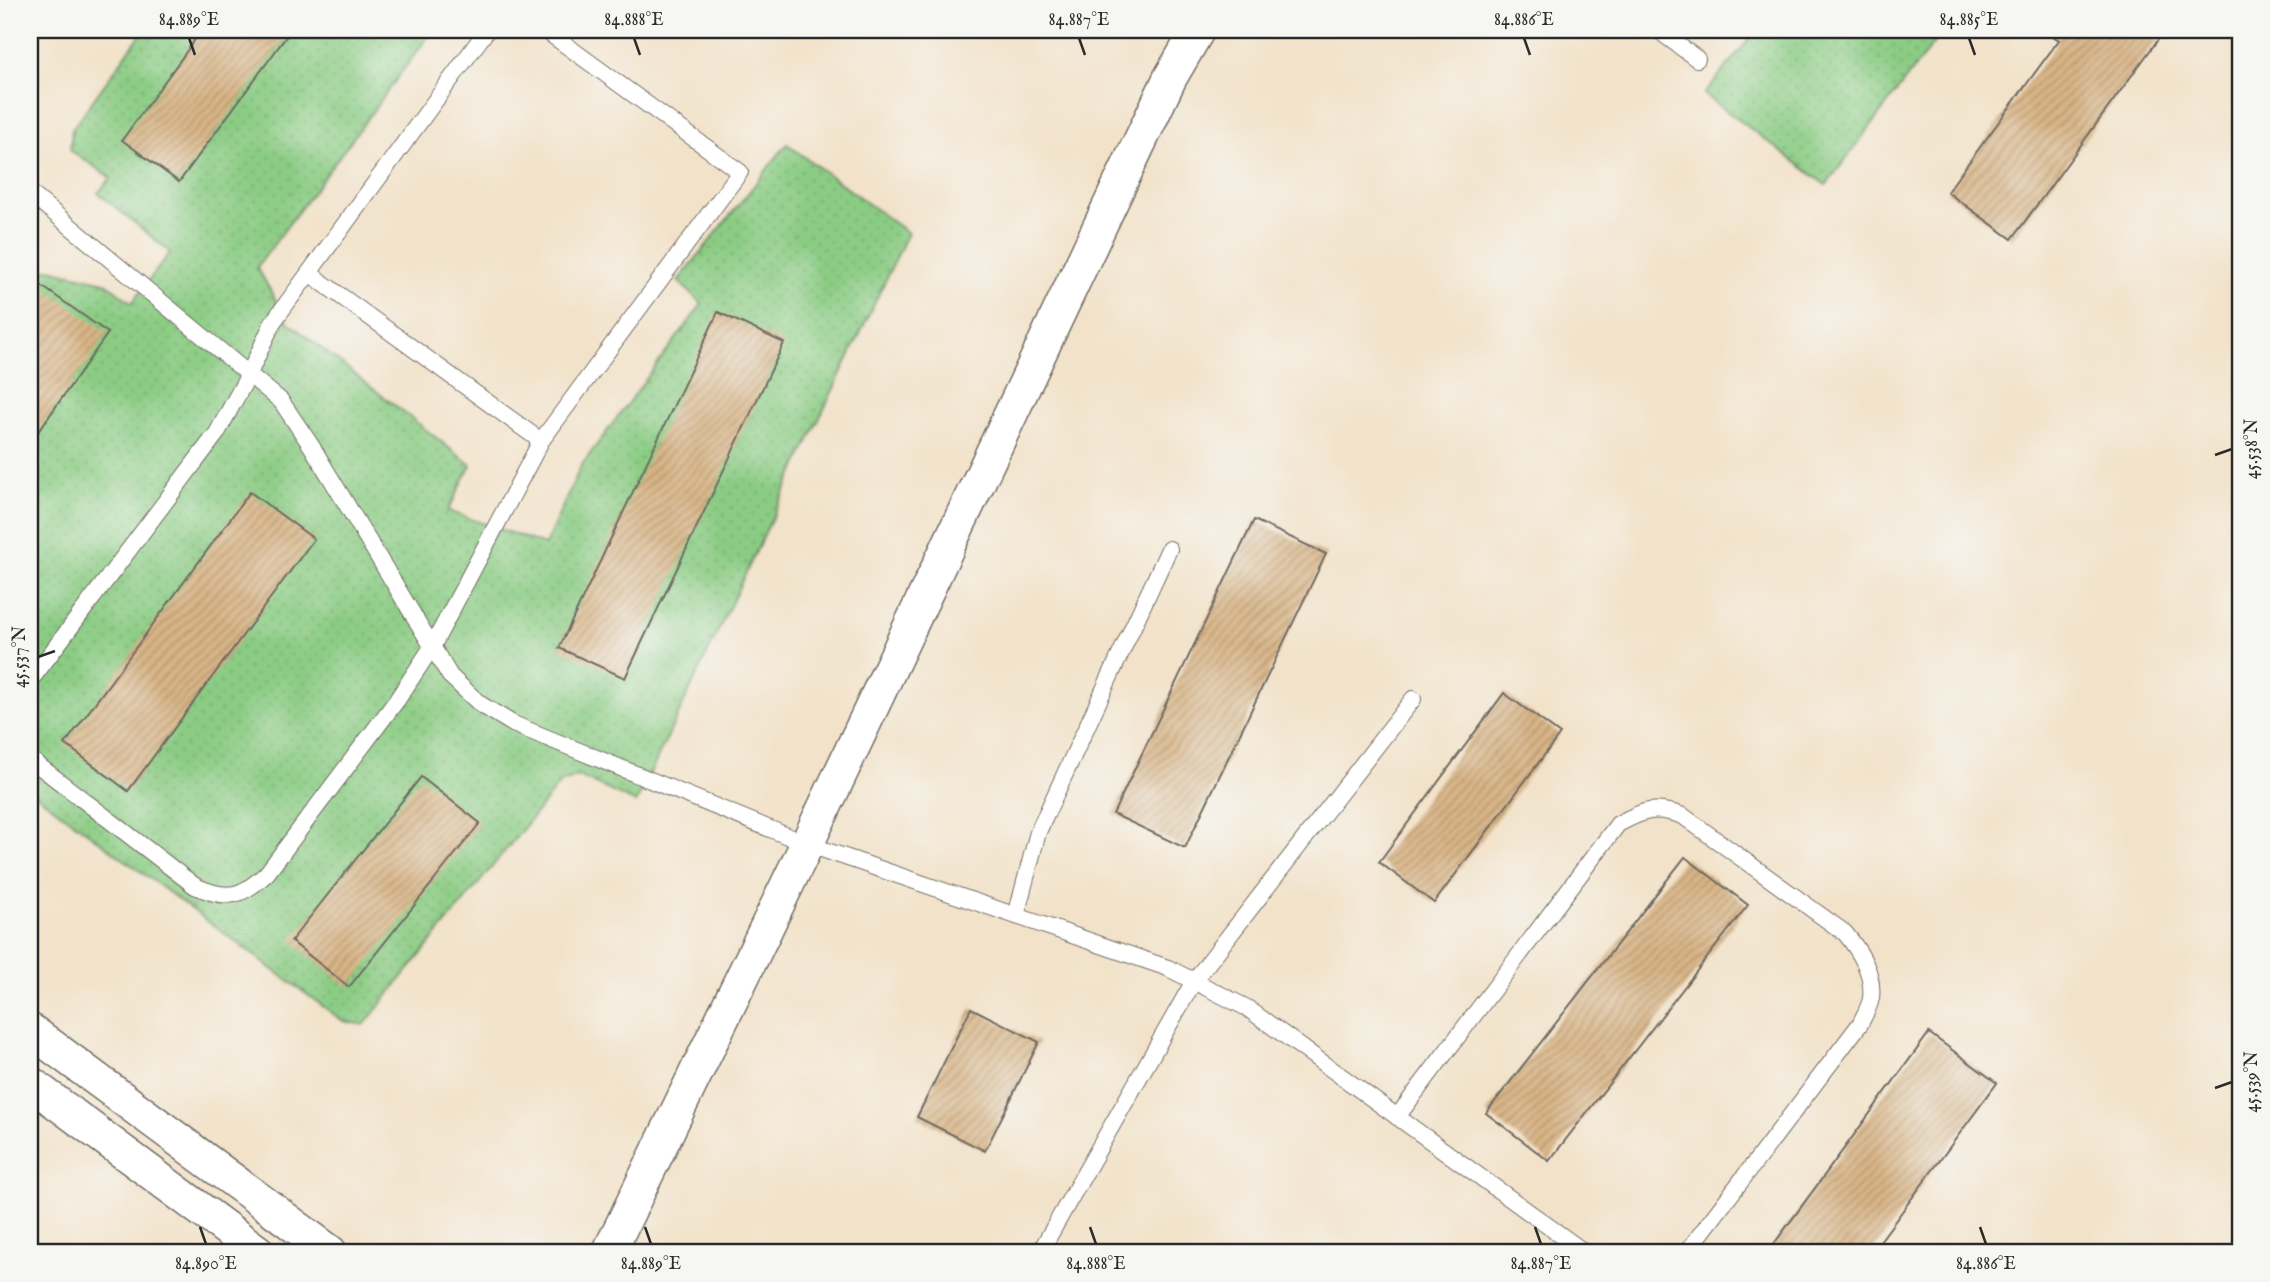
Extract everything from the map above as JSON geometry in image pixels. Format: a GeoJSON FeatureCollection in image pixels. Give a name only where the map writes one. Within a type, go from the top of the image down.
{"type":"FeatureCollection","features":[{"type":"Feature","properties":{"kind":"street"},"geometry":{"type":"LineString","coordinates":[[609,1252],[807,844],[1170,78],[1198,30]]}},
{"type":"Feature","properties":{"kind":"street"},"geometry":{"type":"LineString","coordinates":[[30,1030],[330,1252]]}},
{"type":"Feature","properties":{"kind":"street"},"geometry":{"type":"LineString","coordinates":[[30,1083],[258,1252]]}},
{"type":"Feature","properties":{"kind":"lane"},"geometry":{"type":"LineString","coordinates":[[30,681],[217,433],[273,323],[487,30]]}},
{"type":"Feature","properties":{"kind":"lane"},"geometry":{"type":"LineString","coordinates":[[30,759],[195,886],[212,894],[236,894],[250,889],[267,873],[397,700],[432,646],[541,441],[740,172],[545,30]]}},
{"type":"Feature","properties":{"kind":"lane"},"geometry":{"type":"LineString","coordinates":[[1658,30],[1697,59]]}},
{"type":"Feature","properties":{"kind":"lane"},"geometry":{"type":"LineString","coordinates":[[2233,30],[2240,33]]}},
{"type":"Feature","properties":{"kind":"lane"},"geometry":{"type":"LineString","coordinates":[[30,193],[281,401],[312,447],[450,676],[480,704],[513,724],[807,844],[1168,968],[1247,1008],[1584,1252]]}},
{"type":"Feature","properties":{"kind":"lane"},"geometry":{"type":"LineString","coordinates":[[309,273],[541,441]]}},
{"type":"Feature","properties":{"kind":"lane"},"geometry":{"type":"LineString","coordinates":[[1016,916],[1038,832],[1169,549]]}},
{"type":"Feature","properties":{"kind":"lane"},"geometry":{"type":"LineString","coordinates":[[1040,1252],[1194,981],[1413,699]]}},
{"type":"Feature","properties":{"kind":"lane"},"geometry":{"type":"LineString","coordinates":[[1397,1117],[1618,824],[1642,811],[1664,810],[1683,816],[1844,933],[1857,947],[1868,969],[1871,999],[1860,1024],[1687,1252]]}},
{"type":"Feature","properties":{"kind":"green space"},"geometry":{"type":"Polygon","coordinates":[[[144,30],[433,30],[257,267],[288,322],[471,465],[448,511],[545,545],[581,466],[702,304],[678,281],[787,144],[908,233],[636,803],[579,776],[560,783],[364,1025],[343,1021],[30,790],[30,272],[50,269],[105,282],[132,303],[170,252],[98,193],[111,178],[70,150],[72,129],[144,30]]]}},
{"type":"Feature","properties":{"kind":"green space"},"geometry":{"type":"Polygon","coordinates":[[[1757,30],[1921,30],[1935,41],[1826,185],[1704,94],[1757,30]]]}},
{"type":"Feature","properties":{"kind":"building"},"geometry":{"type":"Polygon","coordinates":[[[202,30],[291,30],[179,182],[122,140],[202,30]]]}},
{"type":"Feature","properties":{"kind":"building"},"geometry":{"type":"Polygon","coordinates":[[[2044,30],[2165,30],[2012,239],[1947,192],[2059,40],[2044,30]]]}},
{"type":"Feature","properties":{"kind":"building"},"geometry":{"type":"Polygon","coordinates":[[[36,282],[108,333],[30,443],[30,291],[36,282]]]}},
{"type":"Feature","properties":{"kind":"building"},"geometry":{"type":"Polygon","coordinates":[[[718,312],[784,343],[625,678],[559,648],[718,312]]]}},
{"type":"Feature","properties":{"kind":"building"},"geometry":{"type":"Polygon","coordinates":[[[250,492],[314,539],[128,791],[65,744],[250,492]]]}},
{"type":"Feature","properties":{"kind":"building"},"geometry":{"type":"Polygon","coordinates":[[[1254,520],[1326,554],[1185,848],[1113,814],[1254,520]]]}},
{"type":"Feature","properties":{"kind":"building"},"geometry":{"type":"Polygon","coordinates":[[[1504,693],[1560,734],[1434,903],[1379,862],[1504,693]]]}},
{"type":"Feature","properties":{"kind":"building"},"geometry":{"type":"Polygon","coordinates":[[[421,777],[480,823],[349,987],[291,941],[421,777]]]}},
{"type":"Feature","properties":{"kind":"building"},"geometry":{"type":"Polygon","coordinates":[[[1685,857],[1748,905],[1549,1161],[1486,1113],[1685,857]]]}},
{"type":"Feature","properties":{"kind":"building"},"geometry":{"type":"Polygon","coordinates":[[[971,1008],[1039,1042],[985,1151],[917,1117],[971,1008]]]}},
{"type":"Feature","properties":{"kind":"building"},"geometry":{"type":"Polygon","coordinates":[[[1929,1033],[1997,1083],[1872,1252],[1768,1252],[1929,1033]]]}}]}
